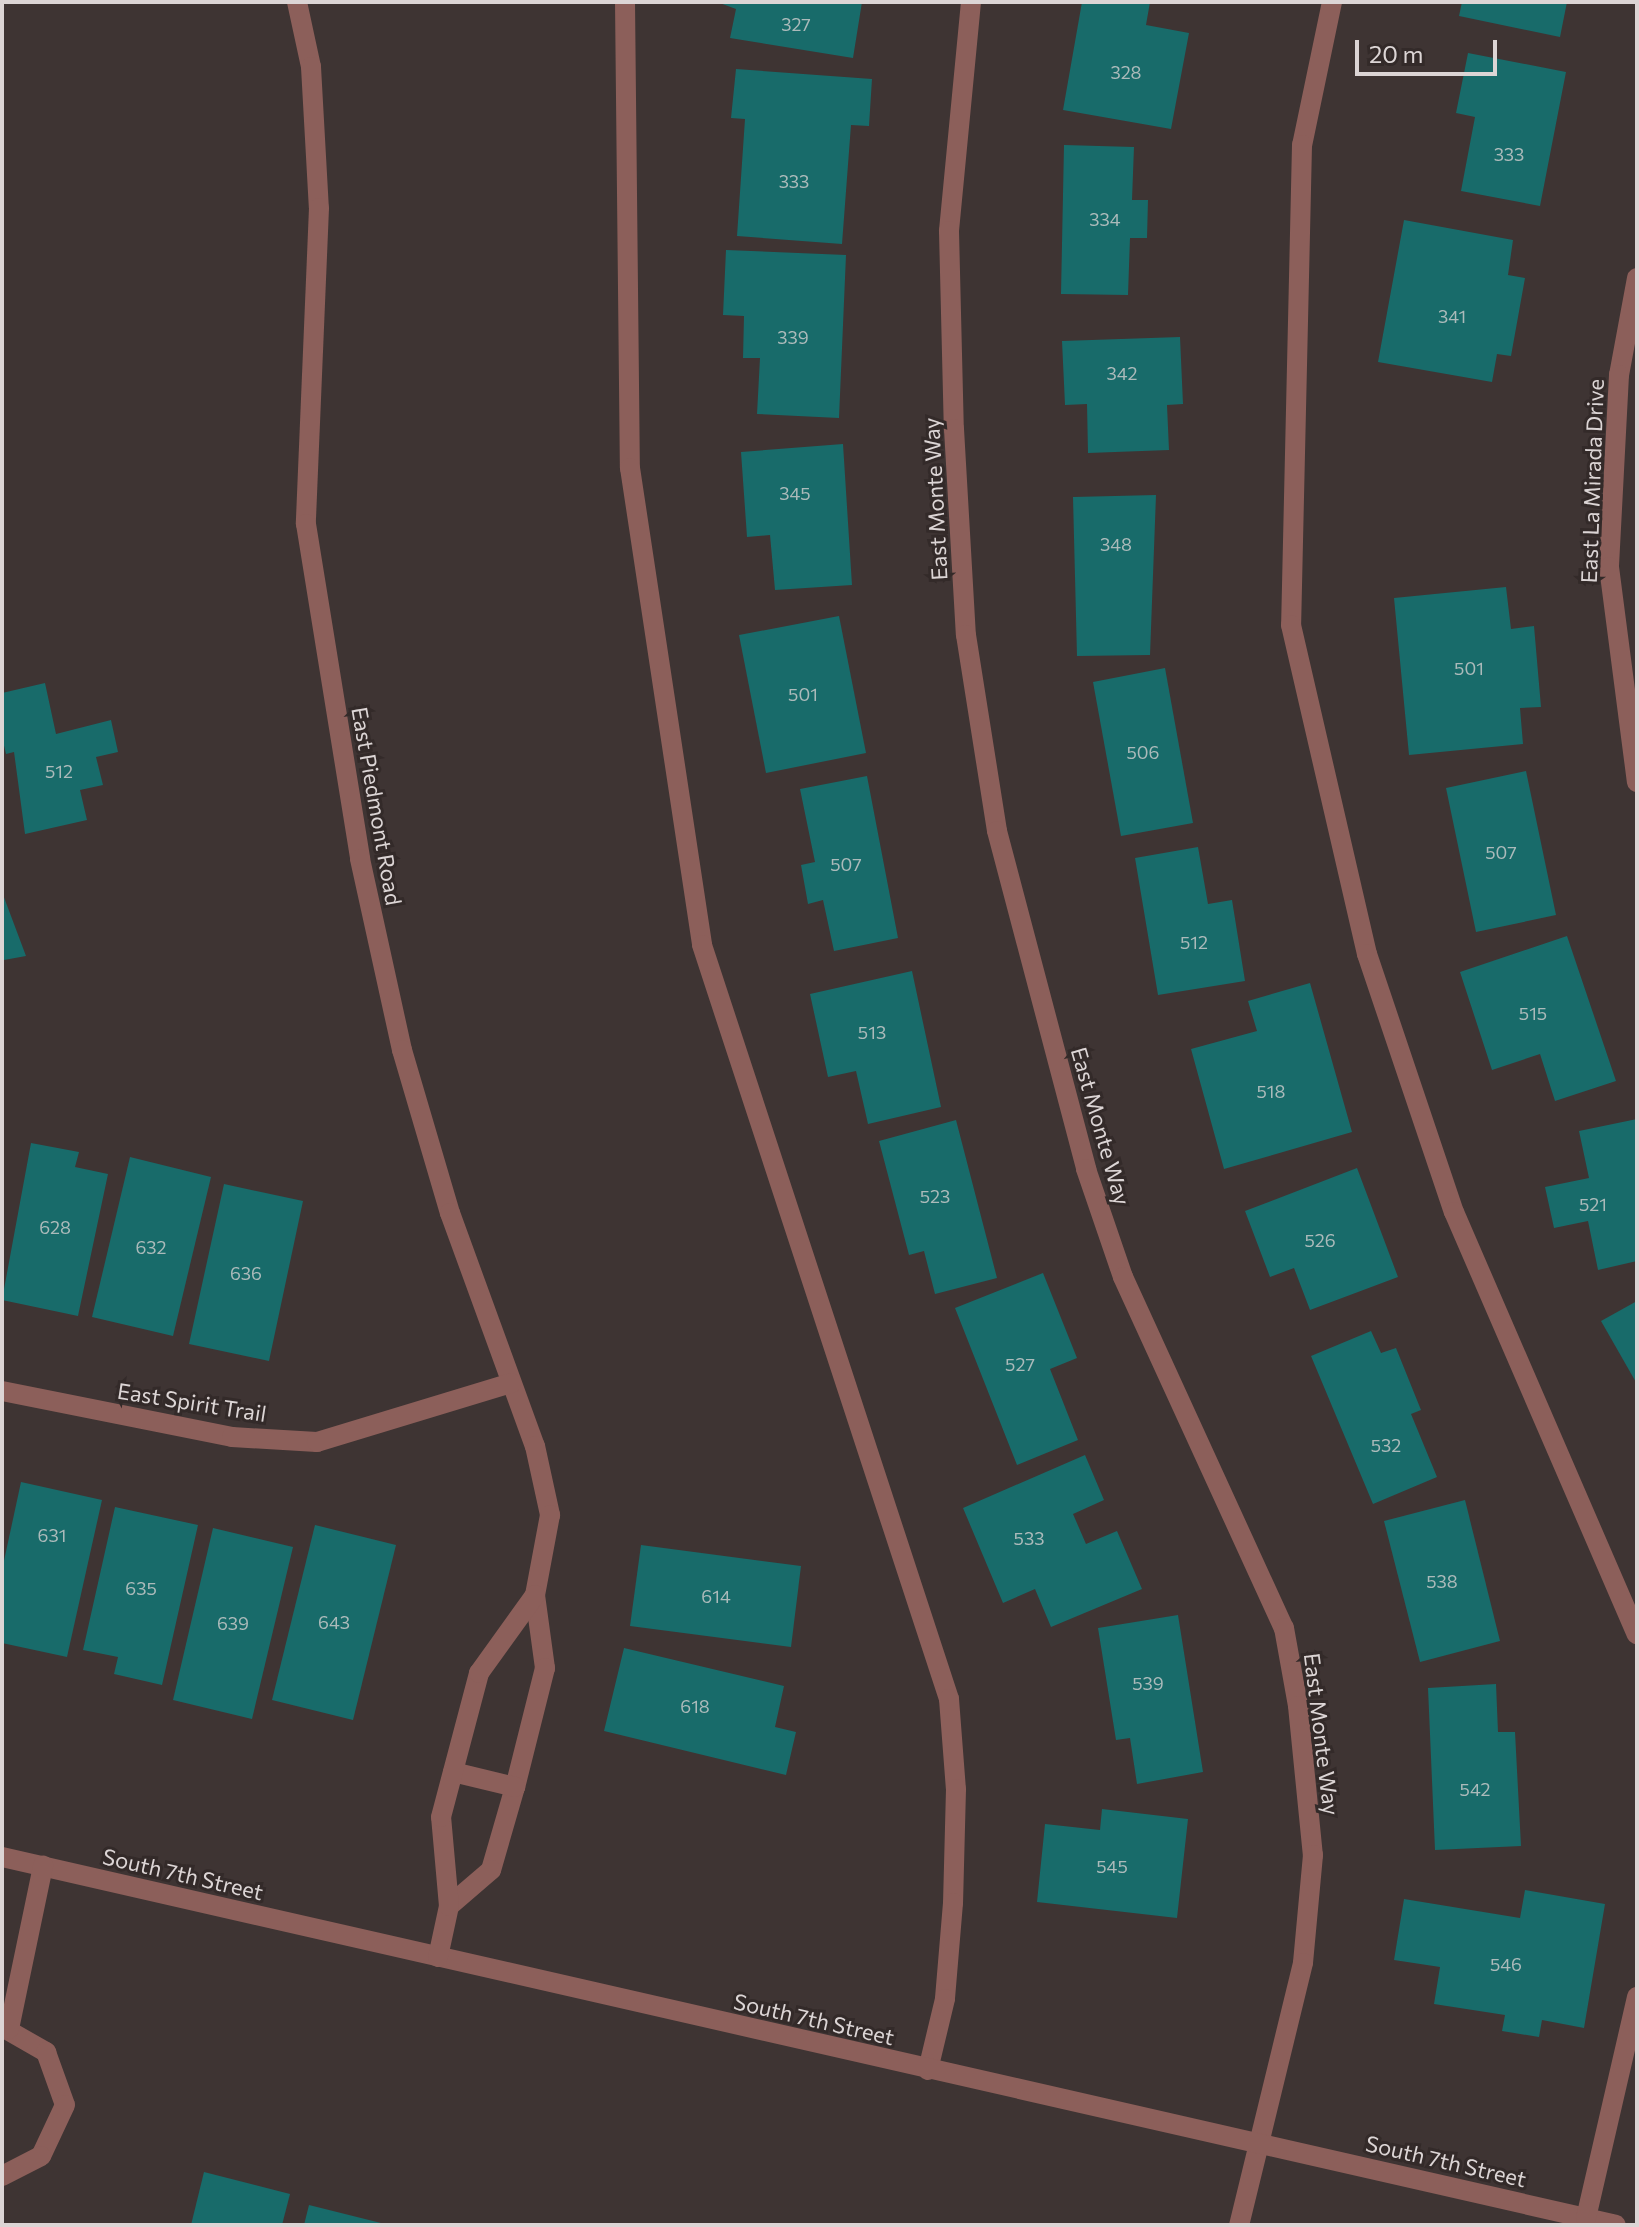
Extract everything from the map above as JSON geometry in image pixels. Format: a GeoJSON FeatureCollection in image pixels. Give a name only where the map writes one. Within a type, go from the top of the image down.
{"type":"FeatureCollection","features":[{"type":"Feature","properties":{"kind":"street","name":"East Piedmont Road"},"geometry":{"type":"LineString","coordinates":[[297,2],[311,67],[319,208],[306,524],[360,859],[402,1050],[450,1213],[511,1383],[550,1515],[535,1595],[545,1668],[515,1787],[491,1870],[449,1906]]}},
{"type":"Feature","properties":{"kind":"street"},"geometry":{"type":"LineString","coordinates":[[625,2],[630,468],[702,945],[949,1699],[956,1789],[953,1903],[945,1999],[928,2070]]}},
{"type":"Feature","properties":{"kind":"street","name":"East Monte Way"},"geometry":{"type":"LineString","coordinates":[[971,2],[949,231],[954,429],[966,635],[997,831],[1086,1169],[1123,1277],[1284,1628],[1298,1706],[1313,1855],[1303,1963],[1239,2225]]}},
{"type":"Feature","properties":{"kind":"street"},"geometry":{"type":"LineString","coordinates":[[1332,2],[1302,145],[1291,625],[1367,954],[1454,1212],[1637,1634]]}},
{"type":"Feature","properties":{"kind":"street","name":"East La Mirada Drive"},"geometry":{"type":"LineString","coordinates":[[1637,278],[1619,375],[1609,567],[1637,782]]}},
{"type":"Feature","properties":{"kind":"street","name":"East Spirit Trail"},"geometry":{"type":"LineString","coordinates":[[2,1391],[232,1437],[317,1442],[511,1383]]}},
{"type":"Feature","properties":{"kind":"street","name":"East Piedmont Road"},"geometry":{"type":"LineString","coordinates":[[438,1957],[449,1906],[441,1817],[479,1673],[535,1595]]}},
{"type":"Feature","properties":{"kind":"street"},"geometry":{"type":"LineString","coordinates":[[453,1772],[515,1787]]}},
{"type":"Feature","properties":{"kind":"street","name":"South 7th Street"},"geometry":{"type":"LineString","coordinates":[[2,1857],[1616,2225]]}},
{"type":"Feature","properties":{"kind":"street"},"geometry":{"type":"LineString","coordinates":[[2,2176],[41,2156],[65,2105],[55,2063],[36,2042],[6,2028],[43,1866]]}},
{"type":"Feature","properties":{"kind":"street"},"geometry":{"type":"LineString","coordinates":[[1586,2218],[1637,1997]]}},
{"type":"Feature","properties":{"kind":"building"},"geometry":{"type":"Polygon","coordinates":[[[717,2],[862,2],[853,58],[730,38],[736,9],[717,2]]]}},
{"type":"Feature","properties":{"kind":"building"},"geometry":{"type":"Polygon","coordinates":[[[1082,2],[1150,2],[1146,25],[1189,33],[1171,129],[1063,110],[1082,2]]]}},
{"type":"Feature","properties":{"kind":"building"},"geometry":{"type":"Polygon","coordinates":[[[1462,2],[1567,2],[1560,37],[1459,16],[1462,2]]]}},
{"type":"Feature","properties":{"kind":"building"},"geometry":{"type":"Polygon","coordinates":[[[1468,53],[1566,72],[1540,206],[1461,191],[1475,117],[1456,113],[1468,53]]]}},
{"type":"Feature","properties":{"kind":"building"},"geometry":{"type":"Polygon","coordinates":[[[736,69],[872,79],[869,126],[851,125],[842,244],[737,236],[745,119],[731,118],[736,69]]]}},
{"type":"Feature","properties":{"kind":"building"},"geometry":{"type":"Polygon","coordinates":[[[1064,145],[1134,147],[1132,200],[1148,200],[1147,238],[1130,238],[1128,295],[1061,294],[1064,145]]]}},
{"type":"Feature","properties":{"kind":"building"},"geometry":{"type":"Polygon","coordinates":[[[1404,220],[1513,240],[1508,275],[1525,278],[1511,356],[1497,354],[1492,382],[1378,362],[1404,220]]]}},
{"type":"Feature","properties":{"kind":"building"},"geometry":{"type":"Polygon","coordinates":[[[726,250],[846,255],[839,418],[757,414],[760,358],[743,358],[744,316],[723,315],[726,250]]]}},
{"type":"Feature","properties":{"kind":"building"},"geometry":{"type":"Polygon","coordinates":[[[1180,337],[1183,404],[1167,405],[1169,450],[1088,453],[1087,404],[1065,405],[1062,341],[1180,337]]]}},
{"type":"Feature","properties":{"kind":"building"},"geometry":{"type":"Polygon","coordinates":[[[843,444],[852,585],[775,590],[770,535],[747,537],[741,452],[843,444]]]}},
{"type":"Feature","properties":{"kind":"building"},"geometry":{"type":"Polygon","coordinates":[[[1156,495],[1150,655],[1077,656],[1073,497],[1156,495]]]}},
{"type":"Feature","properties":{"kind":"building"},"geometry":{"type":"Polygon","coordinates":[[[1506,587],[1511,629],[1534,626],[1541,707],[1520,708],[1523,744],[1409,755],[1394,598],[1506,587]]]}},
{"type":"Feature","properties":{"kind":"building"},"geometry":{"type":"Polygon","coordinates":[[[839,616],[866,753],[766,773],[739,635],[839,616]]]}},
{"type":"Feature","properties":{"kind":"building"},"geometry":{"type":"Polygon","coordinates":[[[1165,668],[1193,823],[1121,836],[1093,682],[1165,668]]]}},
{"type":"Feature","properties":{"kind":"building"},"geometry":{"type":"Polygon","coordinates":[[[45,683],[56,734],[111,720],[118,752],[96,757],[103,785],[80,790],[87,820],[25,834],[14,752],[6,754],[2,737],[2,693],[45,683]]]}},
{"type":"Feature","properties":{"kind":"building"},"geometry":{"type":"Polygon","coordinates":[[[1526,771],[1556,915],[1476,932],[1446,788],[1526,771]]]}},
{"type":"Feature","properties":{"kind":"building"},"geometry":{"type":"Polygon","coordinates":[[[867,776],[898,938],[834,951],[823,900],[808,904],[801,865],[815,862],[800,789],[867,776]]]}},
{"type":"Feature","properties":{"kind":"building"},"geometry":{"type":"Polygon","coordinates":[[[1198,847],[1208,904],[1232,900],[1245,981],[1158,995],[1135,858],[1198,847]]]}},
{"type":"Feature","properties":{"kind":"building"},"geometry":{"type":"Polygon","coordinates":[[[2,892],[26,956],[4,960],[2,980],[2,892]]]}},
{"type":"Feature","properties":{"kind":"building"},"geometry":{"type":"Polygon","coordinates":[[[1567,936],[1616,1081],[1555,1101],[1540,1054],[1492,1070],[1460,972],[1567,936]]]}},
{"type":"Feature","properties":{"kind":"building"},"geometry":{"type":"Polygon","coordinates":[[[912,971],[941,1107],[868,1124],[856,1071],[828,1077],[810,994],[912,971]]]}},
{"type":"Feature","properties":{"kind":"building"},"geometry":{"type":"Polygon","coordinates":[[[1310,983],[1352,1132],[1224,1169],[1191,1049],[1257,1031],[1248,1001],[1310,983]]]}},
{"type":"Feature","properties":{"kind":"building"},"geometry":{"type":"Polygon","coordinates":[[[1637,1119],[1637,1261],[1598,1270],[1588,1221],[1554,1228],[1545,1187],[1589,1178],[1579,1131],[1637,1119]]]}},
{"type":"Feature","properties":{"kind":"building"},"geometry":{"type":"Polygon","coordinates":[[[956,1120],[997,1278],[935,1294],[924,1251],[909,1255],[879,1141],[956,1120]]]}},
{"type":"Feature","properties":{"kind":"building"},"geometry":{"type":"Polygon","coordinates":[[[31,1143],[79,1152],[75,1167],[108,1174],[78,1316],[2,1300],[31,1143]]]}},
{"type":"Feature","properties":{"kind":"building"},"geometry":{"type":"Polygon","coordinates":[[[130,1157],[211,1177],[173,1336],[92,1317],[130,1157]]]}},
{"type":"Feature","properties":{"kind":"building"},"geometry":{"type":"Polygon","coordinates":[[[1357,1168],[1398,1277],[1310,1310],[1294,1268],[1270,1277],[1245,1211],[1357,1168]]]}},
{"type":"Feature","properties":{"kind":"building"},"geometry":{"type":"Polygon","coordinates":[[[224,1184],[303,1201],[269,1361],[189,1344],[224,1184]]]}},
{"type":"Feature","properties":{"kind":"building"},"geometry":{"type":"Polygon","coordinates":[[[1043,1273],[1077,1358],[1050,1369],[1078,1440],[1017,1465],[955,1308],[1043,1273]]]}},
{"type":"Feature","properties":{"kind":"building"},"geometry":{"type":"Polygon","coordinates":[[[1637,1301],[1637,1384],[1601,1321],[1637,1301]]]}},
{"type":"Feature","properties":{"kind":"building"},"geometry":{"type":"Polygon","coordinates":[[[1371,1331],[1381,1353],[1396,1348],[1421,1410],[1411,1414],[1437,1477],[1373,1504],[1311,1356],[1371,1331]]]}},
{"type":"Feature","properties":{"kind":"building"},"geometry":{"type":"Polygon","coordinates":[[[1085,1455],[1104,1500],[1073,1514],[1086,1544],[1117,1531],[1142,1589],[1051,1627],[1035,1589],[1003,1603],[963,1508],[1085,1455]]]}},
{"type":"Feature","properties":{"kind":"building"},"geometry":{"type":"Polygon","coordinates":[[[21,1482],[102,1500],[67,1657],[2,1643],[2,1570],[21,1482]]]}},
{"type":"Feature","properties":{"kind":"building"},"geometry":{"type":"Polygon","coordinates":[[[1465,1500],[1500,1641],[1420,1662],[1384,1521],[1465,1500]]]}},
{"type":"Feature","properties":{"kind":"building"},"geometry":{"type":"Polygon","coordinates":[[[115,1507],[198,1525],[162,1685],[114,1674],[118,1657],[83,1650],[115,1507]]]}},
{"type":"Feature","properties":{"kind":"building"},"geometry":{"type":"Polygon","coordinates":[[[315,1525],[396,1545],[353,1720],[272,1700],[315,1525]]]}},
{"type":"Feature","properties":{"kind":"building"},"geometry":{"type":"Polygon","coordinates":[[[213,1528],[293,1547],[252,1719],[173,1700],[213,1528]]]}},
{"type":"Feature","properties":{"kind":"building"},"geometry":{"type":"Polygon","coordinates":[[[641,1545],[801,1566],[791,1647],[630,1626],[641,1545]]]}},
{"type":"Feature","properties":{"kind":"building"},"geometry":{"type":"Polygon","coordinates":[[[1178,1615],[1203,1772],[1137,1784],[1130,1738],[1116,1740],[1098,1628],[1178,1615]]]}},
{"type":"Feature","properties":{"kind":"building"},"geometry":{"type":"Polygon","coordinates":[[[624,1648],[784,1686],[775,1727],[796,1732],[786,1775],[604,1731],[624,1648]]]}},
{"type":"Feature","properties":{"kind":"building"},"geometry":{"type":"Polygon","coordinates":[[[1496,1684],[1498,1732],[1515,1732],[1521,1846],[1435,1850],[1428,1688],[1496,1684]]]}},
{"type":"Feature","properties":{"kind":"building"},"geometry":{"type":"Polygon","coordinates":[[[1102,1809],[1188,1819],[1177,1918],[1037,1902],[1045,1824],[1100,1830],[1102,1809]]]}},
{"type":"Feature","properties":{"kind":"building"},"geometry":{"type":"Polygon","coordinates":[[[1525,1890],[1605,1904],[1584,2028],[1542,2020],[1539,2037],[1502,2031],[1505,2015],[1434,2004],[1440,1967],[1394,1960],[1404,1899],[1520,1918],[1525,1890]]]}},
{"type":"Feature","properties":{"kind":"building"},"geometry":{"type":"Polygon","coordinates":[[[204,2172],[290,2194],[282,2225],[191,2225],[204,2172]]]}},
{"type":"Feature","properties":{"kind":"building"},"geometry":{"type":"Polygon","coordinates":[[[309,2205],[385,2224],[385,2225],[304,2225],[309,2205]]]}}]}
